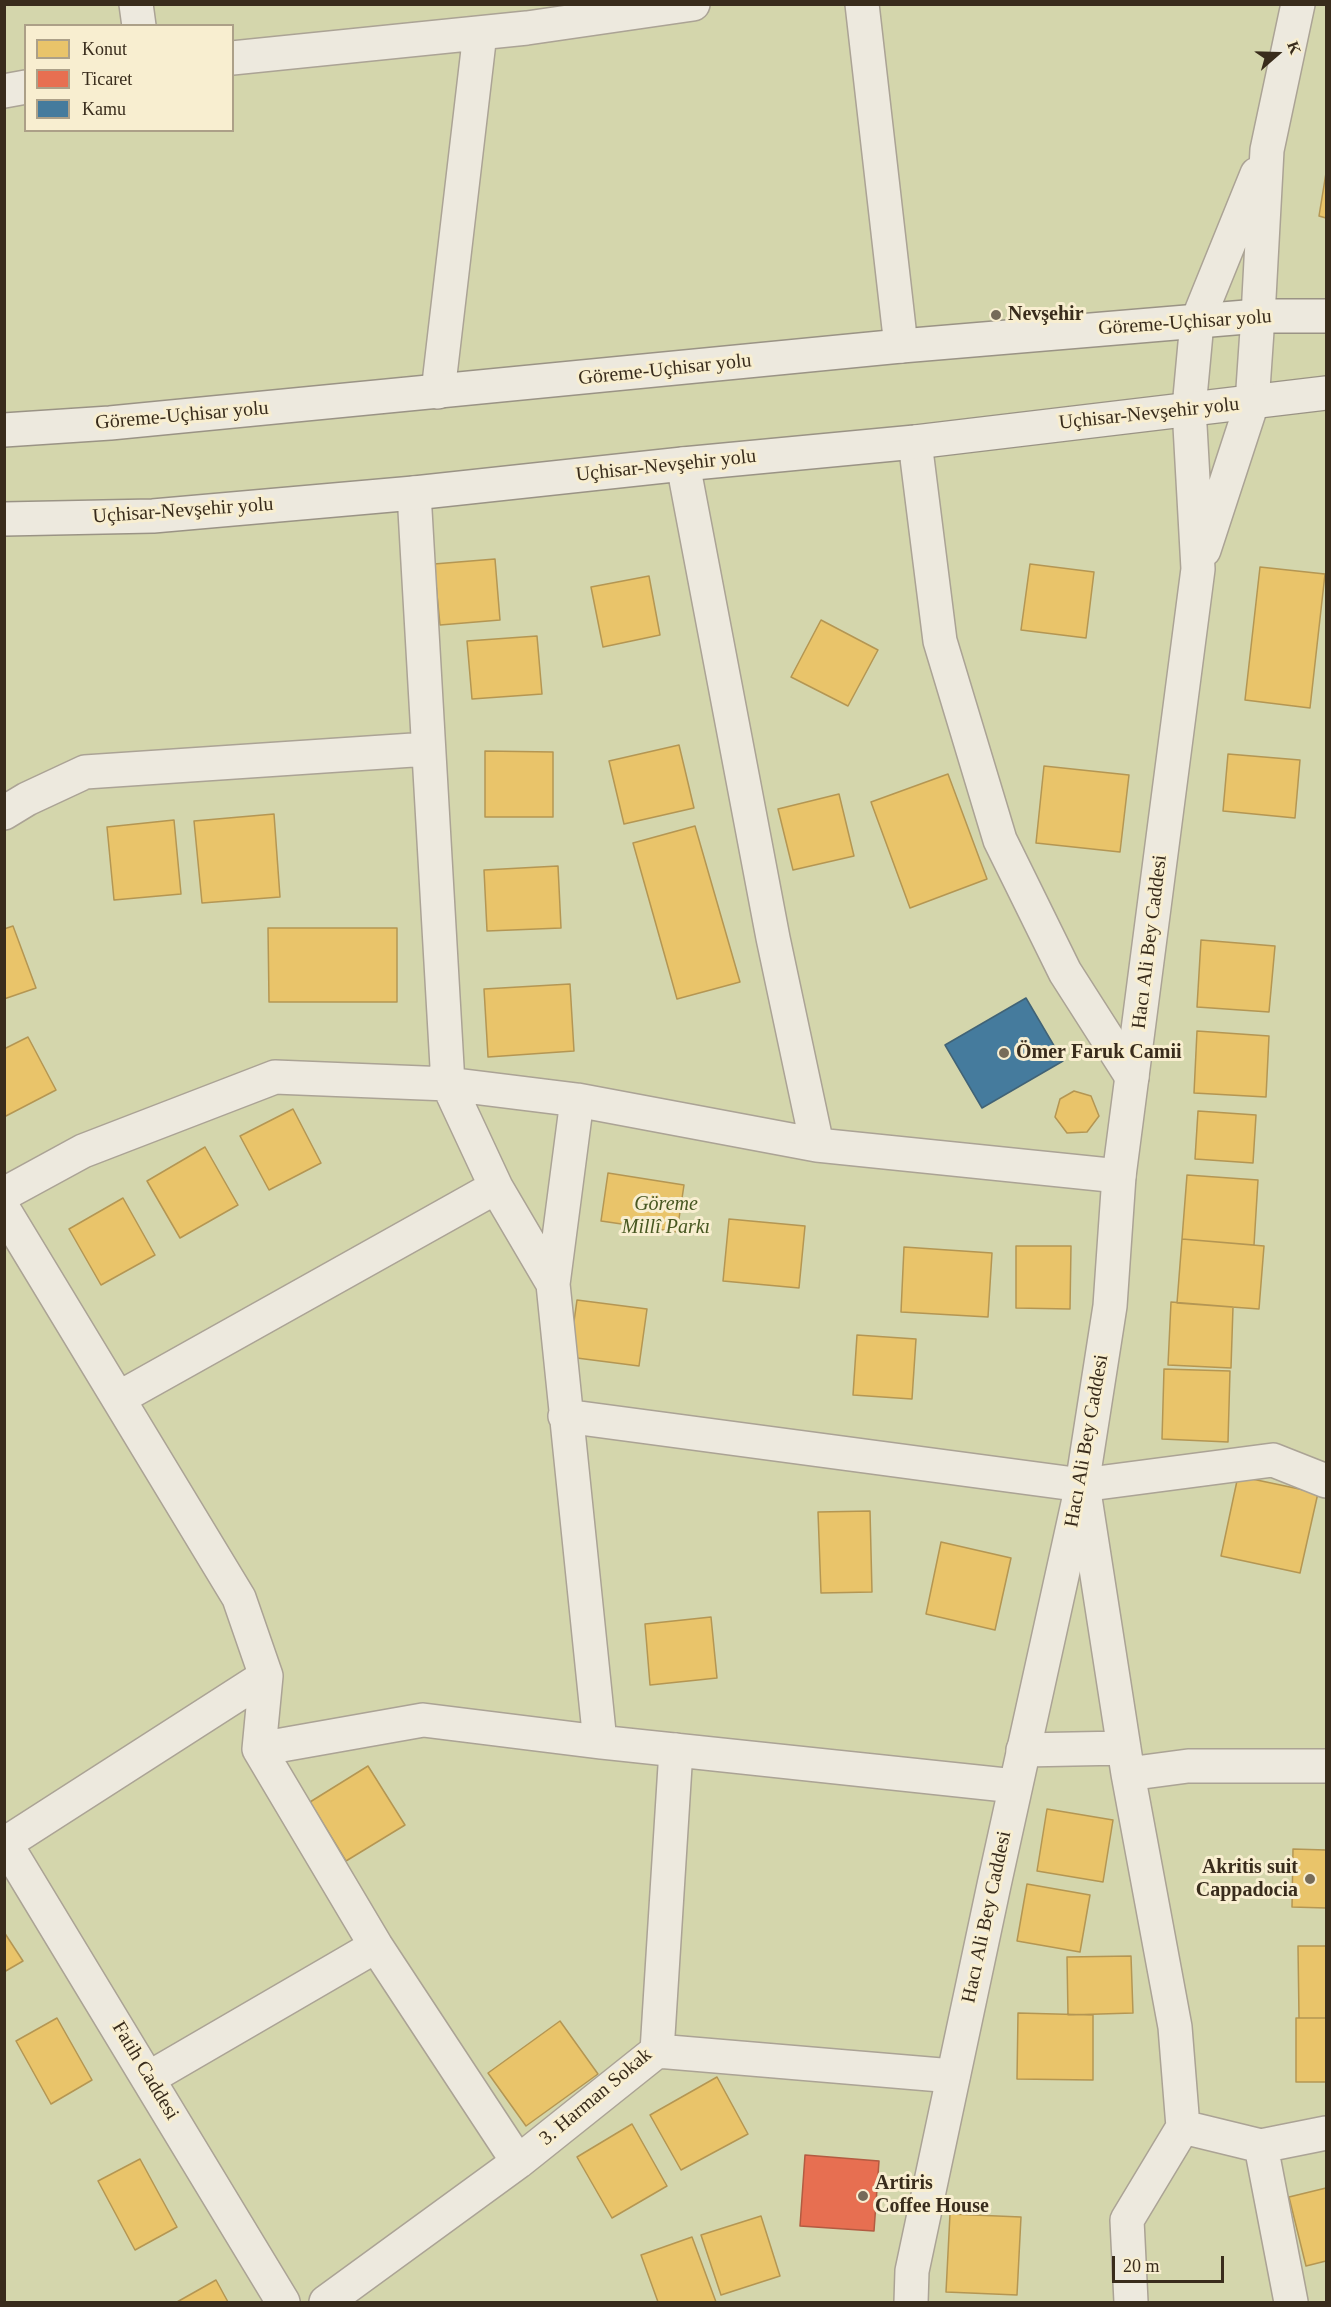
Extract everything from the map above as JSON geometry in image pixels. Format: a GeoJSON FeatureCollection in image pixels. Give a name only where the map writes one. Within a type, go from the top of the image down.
{"type":"FeatureCollection","features":[{"type":"Feature","properties":{"kind":"street"},"geometry":{"type":"LineString","coordinates":[[136,4],[140,24]]}},
{"type":"Feature","properties":{"kind":"street"},"geometry":{"type":"LineString","coordinates":[[234,58],[480,33],[527,16],[693,4]]}},
{"type":"Feature","properties":{"kind":"street"},"geometry":{"type":"LineString","coordinates":[[862,4],[901,346]]}},
{"type":"Feature","properties":{"kind":"street"},"geometry":{"type":"LineString","coordinates":[[1198,569],[1252,403],[1267,150],[1298,4]]}},
{"type":"Feature","properties":{"kind":"street"},"geometry":{"type":"LineString","coordinates":[[438,392],[480,33]]}},
{"type":"Feature","properties":{"kind":"street"},"geometry":{"type":"LineString","coordinates":[[4,91],[24,87]]}},
{"type":"Feature","properties":{"kind":"street"},"geometry":{"type":"LineString","coordinates":[[1198,569],[1189,408],[1197,322],[1267,150]]}},
{"type":"Feature","properties":{"kind":"street","name":"Göreme-Uçhisar yolu"},"geometry":{"type":"LineString","coordinates":[[4,430],[110,423],[901,346],[1258,316],[1326,316]]}},
{"type":"Feature","properties":{"kind":"street","name":"Uçhisar-Nevşehir yolu"},"geometry":{"type":"LineString","coordinates":[[4,519],[153,516],[414,493],[915,442],[1326,393]]}},
{"type":"Feature","properties":{"kind":"street"},"geometry":{"type":"LineString","coordinates":[[915,442],[940,641],[1000,840],[1065,972],[1132,1077]]}},
{"type":"Feature","properties":{"kind":"street"},"geometry":{"type":"LineString","coordinates":[[683,464],[772,938],[817,1145]]}},
{"type":"Feature","properties":{"kind":"street"},"geometry":{"type":"LineString","coordinates":[[414,493],[448,1084],[496,1187],[553,1284]]}},
{"type":"Feature","properties":{"kind":"street","name":"Hacı Ali Bey Caddesi"},"geometry":{"type":"LineString","coordinates":[[910,2302],[912,2271],[953,2076],[1083,1485],[1110,1306],[1119,1176],[1198,569]]}},
{"type":"Feature","properties":{"kind":"street"},"geometry":{"type":"LineString","coordinates":[[4,813],[27,799],[85,772],[428,749]]}},
{"type":"Feature","properties":{"kind":"street"},"geometry":{"type":"LineString","coordinates":[[4,1194],[83,1151],[275,1077],[448,1084],[577,1100],[817,1145],[1119,1176]]}},
{"type":"Feature","properties":{"kind":"street"},"geometry":{"type":"LineString","coordinates":[[577,1100],[553,1284],[600,1742]]}},
{"type":"Feature","properties":{"kind":"street"},"geometry":{"type":"LineString","coordinates":[[118,1398],[496,1187]]}},
{"type":"Feature","properties":{"kind":"street"},"geometry":{"type":"LineString","coordinates":[[4,1210],[239,1598],[266,1676],[259,1749],[376,1946],[518,2163]]}},
{"type":"Feature","properties":{"kind":"street"},"geometry":{"type":"LineString","coordinates":[[565,1416],[1083,1485],[1273,1460],[1326,1481]]}},
{"type":"Feature","properties":{"kind":"street"},"geometry":{"type":"LineString","coordinates":[[1083,1485],[1126,1761],[1175,2027],[1183,2127],[1127,2220],[1131,2302]]}},
{"type":"Feature","properties":{"kind":"street"},"geometry":{"type":"LineString","coordinates":[[5,1842],[266,1676]]}},
{"type":"Feature","properties":{"kind":"street"},"geometry":{"type":"LineString","coordinates":[[259,1749],[423,1720],[600,1742],[1016,1786]]}},
{"type":"Feature","properties":{"kind":"street","name":"3. Harman Sokak"},"geometry":{"type":"LineString","coordinates":[[326,2302],[518,2163],[657,2051],[676,1750]]}},
{"type":"Feature","properties":{"kind":"street"},"geometry":{"type":"LineString","coordinates":[[1023,1750],[1188,1766],[1326,1766]]}},
{"type":"Feature","properties":{"kind":"street","name":"Fatih Caddesi"},"geometry":{"type":"LineString","coordinates":[[5,1842],[283,2302]]}},
{"type":"Feature","properties":{"kind":"street"},"geometry":{"type":"LineString","coordinates":[[149,2078],[376,1946]]}},
{"type":"Feature","properties":{"kind":"street"},"geometry":{"type":"LineString","coordinates":[[657,2051],[953,2076]]}},
{"type":"Feature","properties":{"kind":"street"},"geometry":{"type":"LineString","coordinates":[[1183,2127],[1261,2146],[1326,2133]]}},
{"type":"Feature","properties":{"kind":"street"},"geometry":{"type":"LineString","coordinates":[[1261,2146],[1291,2302]]}},
{"type":"Feature","properties":{"kind":"green space","name":"Göreme Millî Parkı"},"geometry":{"type":"Polygon","coordinates":[[[5,5],[1326,5],[1326,2302],[5,2302],[5,5]]]}},
{"type":"Feature","properties":{"kind":"building: Konut"},"geometry":{"type":"Polygon","coordinates":[[[1326,173],[1326,218],[1319,216],[1326,173]]]}},
{"type":"Feature","properties":{"kind":"building: Konut"},"geometry":{"type":"Polygon","coordinates":[[[495,559],[500,620],[440,625],[434,564],[495,559]]]}},
{"type":"Feature","properties":{"kind":"building: Konut"},"geometry":{"type":"Polygon","coordinates":[[[1030,564],[1094,572],[1086,638],[1021,630],[1030,564]]]}},
{"type":"Feature","properties":{"kind":"building: Konut"},"geometry":{"type":"Polygon","coordinates":[[[1260,567],[1325,574],[1310,708],[1245,700],[1260,567]]]}},
{"type":"Feature","properties":{"kind":"building: Konut"},"geometry":{"type":"Polygon","coordinates":[[[649,576],[660,635],[603,647],[591,587],[649,576]]]}},
{"type":"Feature","properties":{"kind":"building: Konut"},"geometry":{"type":"Polygon","coordinates":[[[821,620],[878,650],[848,706],[791,677],[821,620]]]}},
{"type":"Feature","properties":{"kind":"building: Konut"},"geometry":{"type":"Polygon","coordinates":[[[537,636],[542,694],[472,699],[467,641],[537,636]]]}},
{"type":"Feature","properties":{"kind":"building: Konut"},"geometry":{"type":"Polygon","coordinates":[[[679,745],[694,808],[624,824],[609,761],[679,745]]]}},
{"type":"Feature","properties":{"kind":"building: Konut"},"geometry":{"type":"Polygon","coordinates":[[[485,751],[553,752],[553,817],[485,817],[485,751]]]}},
{"type":"Feature","properties":{"kind":"building: Konut"},"geometry":{"type":"Polygon","coordinates":[[[1228,754],[1300,760],[1295,818],[1223,811],[1228,754]]]}},
{"type":"Feature","properties":{"kind":"building: Konut"},"geometry":{"type":"Polygon","coordinates":[[[1044,766],[1129,775],[1120,852],[1036,843],[1044,766]]]}},
{"type":"Feature","properties":{"kind":"building: Konut"},"geometry":{"type":"Polygon","coordinates":[[[948,774],[987,879],[910,908],[871,802],[948,774]]]}},
{"type":"Feature","properties":{"kind":"building: Konut"},"geometry":{"type":"Polygon","coordinates":[[[839,794],[854,856],[793,870],[778,809],[839,794]]]}},
{"type":"Feature","properties":{"kind":"building: Konut"},"geometry":{"type":"Polygon","coordinates":[[[274,814],[280,897],[202,903],[194,821],[274,814]]]}},
{"type":"Feature","properties":{"kind":"building: Konut"},"geometry":{"type":"Polygon","coordinates":[[[174,820],[181,894],[114,900],[107,827],[174,820]]]}},
{"type":"Feature","properties":{"kind":"building: Konut"},"geometry":{"type":"Polygon","coordinates":[[[695,826],[740,982],[677,999],[633,843],[695,826]]]}},
{"type":"Feature","properties":{"kind":"building: Konut"},"geometry":{"type":"Polygon","coordinates":[[[558,866],[561,928],[487,931],[484,870],[558,866]]]}},
{"type":"Feature","properties":{"kind":"building: Konut"},"geometry":{"type":"Polygon","coordinates":[[[13,926],[36,988],[4,999],[4,929],[13,926]]]}},
{"type":"Feature","properties":{"kind":"building: Konut"},"geometry":{"type":"Polygon","coordinates":[[[268,928],[397,928],[397,1002],[269,1002],[268,928]]]}},
{"type":"Feature","properties":{"kind":"building: Konut"},"geometry":{"type":"Polygon","coordinates":[[[1201,940],[1275,946],[1269,1012],[1197,1007],[1201,940]]]}},
{"type":"Feature","properties":{"kind":"building: Konut"},"geometry":{"type":"Polygon","coordinates":[[[570,984],[574,1051],[488,1057],[484,989],[570,984]]]}},
{"type":"Feature","properties":{"kind":"building: Konut"},"geometry":{"type":"Polygon","coordinates":[[[1197,1031],[1269,1036],[1266,1097],[1194,1093],[1197,1031]]]}},
{"type":"Feature","properties":{"kind":"building: Konut"},"geometry":{"type":"Polygon","coordinates":[[[28,1037],[56,1090],[4,1117],[4,1049],[28,1037]]]}},
{"type":"Feature","properties":{"kind":"building: Konut"},"geometry":{"type":"Polygon","coordinates":[[[1074,1091],[1091,1096],[1099,1116],[1087,1132],[1067,1133],[1055,1117],[1060,1099],[1074,1091]]]}},
{"type":"Feature","properties":{"kind":"building: Konut"},"geometry":{"type":"Polygon","coordinates":[[[293,1109],[321,1163],[269,1190],[240,1136],[293,1109]]]}},
{"type":"Feature","properties":{"kind":"building: Konut"},"geometry":{"type":"Polygon","coordinates":[[[1198,1111],[1256,1115],[1253,1163],[1195,1159],[1198,1111]]]}},
{"type":"Feature","properties":{"kind":"building: Konut"},"geometry":{"type":"Polygon","coordinates":[[[205,1147],[238,1205],[180,1238],[147,1181],[205,1147]]]}},
{"type":"Feature","properties":{"kind":"building: Konut"},"geometry":{"type":"Polygon","coordinates":[[[608,1173],[684,1185],[677,1232],[601,1221],[608,1173]]]}},
{"type":"Feature","properties":{"kind":"building: Konut"},"geometry":{"type":"Polygon","coordinates":[[[1187,1175],[1258,1180],[1254,1245],[1182,1239],[1187,1175]]]}},
{"type":"Feature","properties":{"kind":"building: Konut"},"geometry":{"type":"Polygon","coordinates":[[[123,1198],[155,1255],[101,1285],[69,1229],[123,1198]]]}},
{"type":"Feature","properties":{"kind":"building: Konut"},"geometry":{"type":"Polygon","coordinates":[[[729,1219],[805,1226],[799,1288],[723,1281],[729,1219]]]}},
{"type":"Feature","properties":{"kind":"building: Konut"},"geometry":{"type":"Polygon","coordinates":[[[1182,1239],[1264,1246],[1259,1309],[1177,1303],[1182,1239]]]}},
{"type":"Feature","properties":{"kind":"building: Konut"},"geometry":{"type":"Polygon","coordinates":[[[1016,1246],[1071,1246],[1070,1309],[1016,1308],[1016,1246]]]}},
{"type":"Feature","properties":{"kind":"building: Konut"},"geometry":{"type":"Polygon","coordinates":[[[904,1247],[992,1253],[988,1317],[901,1312],[904,1247]]]}},
{"type":"Feature","properties":{"kind":"building: Konut"},"geometry":{"type":"Polygon","coordinates":[[[577,1300],[647,1309],[639,1366],[569,1357],[577,1300]]]}},
{"type":"Feature","properties":{"kind":"building: Konut"},"geometry":{"type":"Polygon","coordinates":[[[1171,1302],[1233,1307],[1231,1368],[1168,1365],[1171,1302]]]}},
{"type":"Feature","properties":{"kind":"building: Konut"},"geometry":{"type":"Polygon","coordinates":[[[857,1335],[916,1339],[912,1399],[853,1395],[857,1335]]]}},
{"type":"Feature","properties":{"kind":"building: Konut"},"geometry":{"type":"Polygon","coordinates":[[[1164,1369],[1230,1371],[1228,1442],[1162,1439],[1164,1369]]]}},
{"type":"Feature","properties":{"kind":"building: Konut"},"geometry":{"type":"Polygon","coordinates":[[[1238,1476],[1318,1493],[1300,1573],[1221,1556],[1238,1476]]]}},
{"type":"Feature","properties":{"kind":"building: Konut"},"geometry":{"type":"Polygon","coordinates":[[[870,1511],[872,1592],[821,1593],[818,1512],[870,1511]]]}},
{"type":"Feature","properties":{"kind":"building: Konut"},"geometry":{"type":"Polygon","coordinates":[[[941,1542],[1011,1558],[995,1630],[926,1614],[941,1542]]]}},
{"type":"Feature","properties":{"kind":"building: Konut"},"geometry":{"type":"Polygon","coordinates":[[[711,1617],[717,1678],[650,1685],[645,1624],[711,1617]]]}},
{"type":"Feature","properties":{"kind":"building: Konut"},"geometry":{"type":"Polygon","coordinates":[[[368,1766],[405,1825],[346,1861],[310,1802],[368,1766]]]}},
{"type":"Feature","properties":{"kind":"building: Konut"},"geometry":{"type":"Polygon","coordinates":[[[1047,1809],[1113,1820],[1103,1882],[1037,1871],[1047,1809]]]}},
{"type":"Feature","properties":{"kind":"building: Konut","name":"Akritis suit Cappadocia"},"geometry":{"type":"Polygon","coordinates":[[[1293,1849],[1326,1850],[1326,1908],[1292,1907],[1293,1849]]]}},
{"type":"Feature","properties":{"kind":"building: Konut"},"geometry":{"type":"Polygon","coordinates":[[[1027,1884],[1090,1895],[1080,1952],[1017,1941],[1027,1884]]]}},
{"type":"Feature","properties":{"kind":"building: Konut"},"geometry":{"type":"Polygon","coordinates":[[[4,1932],[23,1961],[4,1972],[4,1932]]]}},
{"type":"Feature","properties":{"kind":"building: Konut"},"geometry":{"type":"Polygon","coordinates":[[[1298,1946],[1326,1946],[1326,2018],[1299,2018],[1298,1946]]]}},
{"type":"Feature","properties":{"kind":"building: Konut"},"geometry":{"type":"Polygon","coordinates":[[[1131,1956],[1133,2013],[1068,2015],[1067,1957],[1131,1956]]]}},
{"type":"Feature","properties":{"kind":"building: Konut"},"geometry":{"type":"Polygon","coordinates":[[[1018,2013],[1093,2015],[1093,2080],[1017,2079],[1018,2013]]]}},
{"type":"Feature","properties":{"kind":"building: Konut"},"geometry":{"type":"Polygon","coordinates":[[[57,2018],[92,2080],[51,2104],[16,2041],[57,2018]]]}},
{"type":"Feature","properties":{"kind":"building: Konut"},"geometry":{"type":"Polygon","coordinates":[[[1296,2018],[1326,2018],[1326,2082],[1296,2082],[1296,2018]]]}},
{"type":"Feature","properties":{"kind":"building: Konut"},"geometry":{"type":"Polygon","coordinates":[[[560,2021],[598,2074],[526,2126],[488,2073],[560,2021]]]}},
{"type":"Feature","properties":{"kind":"building: Konut"},"geometry":{"type":"Polygon","coordinates":[[[717,2077],[748,2134],[681,2170],[650,2115],[717,2077]]]}},
{"type":"Feature","properties":{"kind":"building: Konut"},"geometry":{"type":"Polygon","coordinates":[[[632,2124],[667,2186],[612,2218],[577,2157],[632,2124]]]}},
{"type":"Feature","properties":{"kind":"building: Konut"},"geometry":{"type":"Polygon","coordinates":[[[140,2159],[177,2227],[135,2250],[98,2181],[140,2159]]]}},
{"type":"Feature","properties":{"kind":"building: Konut"},"geometry":{"type":"Polygon","coordinates":[[[1326,2188],[1326,2261],[1306,2266],[1289,2197],[1326,2188]]]}},
{"type":"Feature","properties":{"kind":"building: Konut"},"geometry":{"type":"Polygon","coordinates":[[[950,2214],[1021,2217],[1017,2295],[946,2292],[950,2214]]]}},
{"type":"Feature","properties":{"kind":"building: Konut"},"geometry":{"type":"Polygon","coordinates":[[[761,2216],[780,2276],[721,2295],[701,2235],[761,2216]]]}},
{"type":"Feature","properties":{"kind":"building: Konut"},"geometry":{"type":"Polygon","coordinates":[[[692,2237],[716,2302],[658,2302],[641,2255],[692,2237]]]}},
{"type":"Feature","properties":{"kind":"building: Konut"},"geometry":{"type":"Polygon","coordinates":[[[216,2280],[228,2302],[177,2302],[216,2280]]]}},
{"type":"Feature","properties":{"kind":"building: Ticaret"},"geometry":{"type":"Polygon","coordinates":[[[805,2155],[879,2161],[874,2231],[800,2226],[805,2155]]]}},
{"type":"Feature","properties":{"kind":"building: Kamu","name":"Ömer Faruk Camii"},"geometry":{"type":"Polygon","coordinates":[[[1026,998],[1063,1061],[982,1108],[945,1045],[1026,998]]]}},
{"type":"Feature","properties":{"kind":"place","name":"Nevşehir"},"geometry":{"type":"Point","coordinates":[996,315]}},
{"type":"Feature","properties":{"kind":"place","name":"Ömer Faruk Camii"},"geometry":{"type":"Point","coordinates":[1004,1053]}},
{"type":"Feature","properties":{"kind":"place","name":"Akritis suit Cappadocia"},"geometry":{"type":"Point","coordinates":[1310,1879]}},
{"type":"Feature","properties":{"kind":"place","name":"Artiris Coffee House"},"geometry":{"type":"Point","coordinates":[863,2196]}}]}
